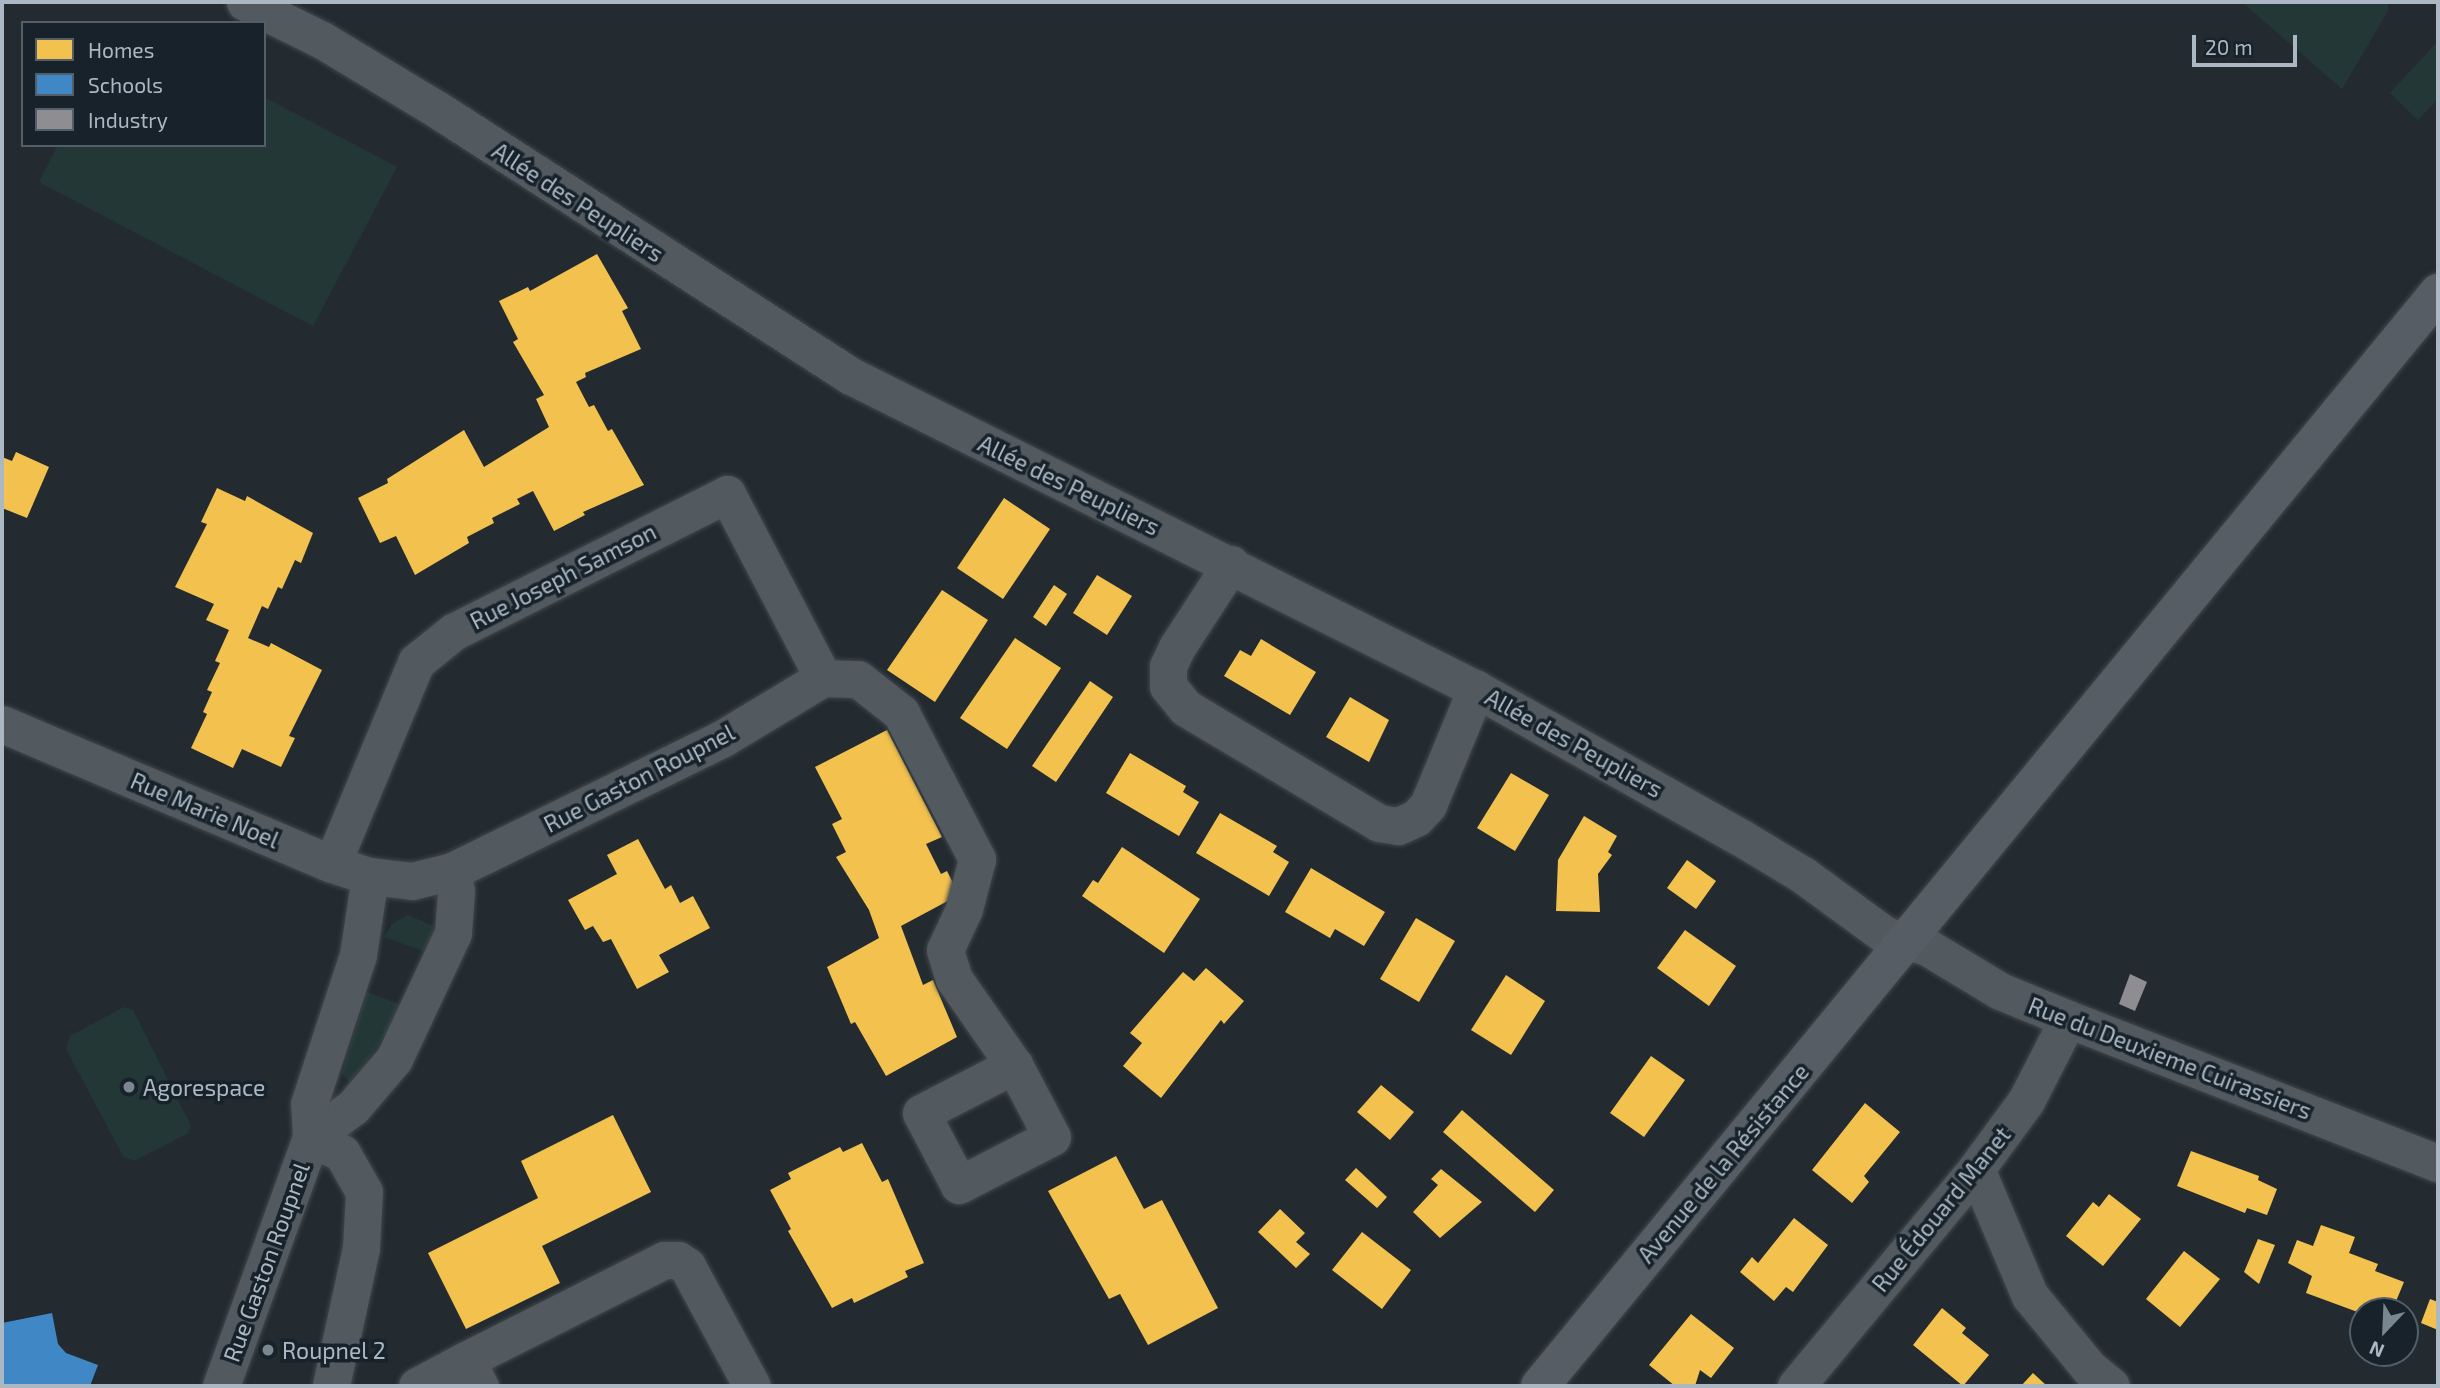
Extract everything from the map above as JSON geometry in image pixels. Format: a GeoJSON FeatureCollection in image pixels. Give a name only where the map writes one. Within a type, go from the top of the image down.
{"type":"FeatureCollection","features":[{"type":"Feature","properties":{"kind":"main road","name":"Avenue de la Résistance"},"geometry":{"type":"LineString","coordinates":[[1540,1386],[2438,293]]}},
{"type":"Feature","properties":{"kind":"street","name":"Allée des Peupliers"},"geometry":{"type":"LineString","coordinates":[[244,2],[321,40],[438,110],[851,376],[1476,688],[1803,875],[1885,935],[1907,941]]}},
{"type":"Feature","properties":{"kind":"street","name":"Rue Joseph Samson"},"geometry":{"type":"LineString","coordinates":[[332,864],[416,662],[453,632],[727,494],[823,678]]}},
{"type":"Feature","properties":{"kind":"street"},"geometry":{"type":"LineString","coordinates":[[1231,564],[1177,647],[1168,666],[1168,686],[1186,708],[1379,822],[1398,826],[1416,818],[1428,805],[1476,688]]}},
{"type":"Feature","properties":{"kind":"street"},"geometry":{"type":"LineString","coordinates":[[823,678],[858,680],[901,713],[977,859],[964,909],[945,950],[954,979],[1014,1065]]}},
{"type":"Feature","properties":{"kind":"street","name":"Rue Gaston Roupnel"},"geometry":{"type":"LineString","coordinates":[[411,881],[452,871],[723,738],[823,678]]}},
{"type":"Feature","properties":{"kind":"street","name":"Rue Marie Noel"},"geometry":{"type":"LineString","coordinates":[[2,724],[332,864],[370,876],[411,881]]}},
{"type":"Feature","properties":{"kind":"street","name":"Rue Gaston Roupnel"},"geometry":{"type":"LineString","coordinates":[[311,1138],[353,1107],[394,1059],[453,933],[456,891],[452,871]]}},
{"type":"Feature","properties":{"kind":"street","name":"Rue Gaston Roupnel"},"geometry":{"type":"LineString","coordinates":[[221,1386],[311,1138],[309,1104],[358,955],[370,876]]}},
{"type":"Feature","properties":{"kind":"street","name":"Rue du Deuxieme Cuirassiers"},"geometry":{"type":"LineString","coordinates":[[1907,941],[1927,947],[2000,990],[2068,1019],[2438,1163]]}},
{"type":"Feature","properties":{"kind":"street","name":"Rue Édouard Manet"},"geometry":{"type":"LineString","coordinates":[[1796,1386],[1976,1168],[2026,1101],[2068,1019]]}},
{"type":"Feature","properties":{"kind":"street"},"geometry":{"type":"LineString","coordinates":[[311,1138],[342,1153],[364,1192],[361,1248],[331,1386]]}},
{"type":"Feature","properties":{"kind":"street"},"geometry":{"type":"LineString","coordinates":[[1976,1168],[2030,1296],[2090,1369],[2111,1386]]}},
{"type":"Feature","properties":{"kind":"street"},"geometry":{"type":"LineString","coordinates":[[416,1386],[473,1373],[664,1260],[678,1260],[687,1266],[752,1386]]}},
{"type":"Feature","properties":{"kind":"green space"},"geometry":{"type":"Polygon","coordinates":[[[2242,2],[2387,2],[2389,9],[2342,89],[2242,2]]]}},
{"type":"Feature","properties":{"kind":"green space"},"geometry":{"type":"Polygon","coordinates":[[[2438,41],[2438,99],[2418,120],[2390,93],[2438,41]]]}},
{"type":"Feature","properties":{"kind":"green space"},"geometry":{"type":"Polygon","coordinates":[[[266,98],[397,167],[313,326],[39,182],[57,147],[266,147],[266,98]]]}},
{"type":"Feature","properties":{"kind":"green space"},"geometry":{"type":"Polygon","coordinates":[[[408,915],[433,926],[436,935],[432,954],[384,937],[392,924],[408,915]]]}},
{"type":"Feature","properties":{"kind":"green space"},"geometry":{"type":"Polygon","coordinates":[[[367,992],[404,1006],[351,1085],[342,1073],[367,992]]]}},
{"type":"Feature","properties":{"kind":"green space","name":"Agorespace"},"geometry":{"type":"Polygon","coordinates":[[[124,1007],[133,1010],[191,1126],[187,1134],[134,1161],[123,1156],[66,1049],[70,1036],[124,1007]]]}},
{"type":"Feature","properties":{"kind":"building: Homes"},"geometry":{"type":"Polygon","coordinates":[[[597,254],[628,308],[622,311],[641,349],[585,373],[586,377],[576,382],[589,407],[594,405],[608,431],[612,429],[644,485],[583,512],[585,515],[554,531],[533,491],[517,499],[520,504],[492,518],[494,523],[467,537],[469,543],[415,575],[396,536],[380,543],[358,498],[388,483],[387,479],[464,430],[484,467],[549,427],[536,399],[544,395],[513,342],[518,339],[499,301],[528,287],[530,291],[597,254]]]}},
{"type":"Feature","properties":{"kind":"building: Homes"},"geometry":{"type":"Polygon","coordinates":[[[16,452],[49,467],[27,518],[2,508],[2,457],[12,461],[16,452]]]}},
{"type":"Feature","properties":{"kind":"building: Homes"},"geometry":{"type":"Polygon","coordinates":[[[217,488],[245,501],[247,496],[313,533],[301,563],[295,560],[282,589],[278,587],[268,609],[262,606],[248,638],[269,647],[271,643],[322,670],[289,736],[295,738],[281,767],[242,749],[233,768],[191,748],[207,714],[203,712],[212,692],[207,690],[220,663],[215,661],[229,630],[206,620],[214,604],[175,587],[207,524],[201,522],[217,488]]]}},
{"type":"Feature","properties":{"kind":"building: Homes"},"geometry":{"type":"Polygon","coordinates":[[[1004,498],[1050,529],[1003,599],[957,568],[1004,498]]]}},
{"type":"Feature","properties":{"kind":"building: Homes"},"geometry":{"type":"Polygon","coordinates":[[[1097,575],[1132,596],[1107,635],[1073,613],[1097,575]]]}},
{"type":"Feature","properties":{"kind":"building: Homes"},"geometry":{"type":"Polygon","coordinates":[[[1054,585],[1067,594],[1046,626],[1033,617],[1054,585]]]}},
{"type":"Feature","properties":{"kind":"building: Homes"},"geometry":{"type":"Polygon","coordinates":[[[942,590],[988,620],[935,702],[887,670],[942,590]]]}},
{"type":"Feature","properties":{"kind":"building: Homes"},"geometry":{"type":"Polygon","coordinates":[[[1015,638],[1061,668],[1007,749],[960,718],[1015,638]]]}},
{"type":"Feature","properties":{"kind":"building: Homes"},"geometry":{"type":"Polygon","coordinates":[[[1261,639],[1316,672],[1290,715],[1224,676],[1240,650],[1251,656],[1261,639]]]}},
{"type":"Feature","properties":{"kind":"building: Homes"},"geometry":{"type":"Polygon","coordinates":[[[1090,681],[1113,697],[1056,782],[1032,766],[1090,681]]]}},
{"type":"Feature","properties":{"kind":"building: Homes"},"geometry":{"type":"Polygon","coordinates":[[[1350,697],[1389,720],[1369,762],[1326,737],[1350,697]]]}},
{"type":"Feature","properties":{"kind":"building: Homes"},"geometry":{"type":"Polygon","coordinates":[[[887,730],[942,837],[926,844],[941,874],[947,871],[959,895],[901,926],[923,985],[933,980],[957,1037],[886,1076],[855,1022],[851,1024],[827,967],[879,938],[869,910],[836,857],[846,852],[832,824],[842,819],[815,767],[887,730]]]}},
{"type":"Feature","properties":{"kind":"building: Homes"},"geometry":{"type":"Polygon","coordinates":[[[1130,753],[1186,786],[1183,792],[1199,802],[1179,836],[1106,793],[1130,753]]]}},
{"type":"Feature","properties":{"kind":"building: Homes"},"geometry":{"type":"Polygon","coordinates":[[[1511,773],[1549,795],[1515,851],[1477,828],[1511,773]]]}},
{"type":"Feature","properties":{"kind":"building: Homes"},"geometry":{"type":"Polygon","coordinates":[[[1220,813],[1277,846],[1273,852],[1289,862],[1269,896],[1196,853],[1220,813]]]}},
{"type":"Feature","properties":{"kind":"building: Homes"},"geometry":{"type":"Polygon","coordinates":[[[1584,816],[1617,836],[1608,852],[1612,855],[1598,874],[1600,912],[1556,911],[1558,860],[1584,816]]]}},
{"type":"Feature","properties":{"kind":"building: Homes"},"geometry":{"type":"Polygon","coordinates":[[[638,839],[665,889],[671,885],[680,903],[693,896],[710,928],[659,955],[669,972],[637,989],[611,939],[603,942],[593,926],[585,930],[568,900],[617,874],[607,855],[638,839]]]}},
{"type":"Feature","properties":{"kind":"building: Homes"},"geometry":{"type":"Polygon","coordinates":[[[1122,847],[1200,899],[1164,953],[1082,896],[1093,880],[1098,883],[1122,847]]]}},
{"type":"Feature","properties":{"kind":"building: Homes"},"geometry":{"type":"Polygon","coordinates":[[[1687,860],[1716,881],[1696,909],[1667,888],[1687,860]]]}},
{"type":"Feature","properties":{"kind":"building: Homes"},"geometry":{"type":"Polygon","coordinates":[[[1311,868],[1385,912],[1364,946],[1335,929],[1330,938],[1285,912],[1311,868]]]}},
{"type":"Feature","properties":{"kind":"building: Homes"},"geometry":{"type":"Polygon","coordinates":[[[1416,918],[1455,941],[1419,1002],[1380,979],[1416,918]]]}},
{"type":"Feature","properties":{"kind":"building: Homes"},"geometry":{"type":"Polygon","coordinates":[[[1685,930],[1736,966],[1709,1006],[1657,968],[1685,930]]]}},
{"type":"Feature","properties":{"kind":"building: Homes"},"geometry":{"type":"Polygon","coordinates":[[[1206,968],[1244,1001],[1224,1024],[1221,1020],[1161,1098],[1123,1066],[1142,1043],[1130,1033],[1183,972],[1194,981],[1206,968]]]}},
{"type":"Feature","properties":{"kind":"building: Homes"},"geometry":{"type":"Polygon","coordinates":[[[1506,975],[1545,1001],[1511,1055],[1471,1030],[1506,975]]]}},
{"type":"Feature","properties":{"kind":"building: Homes"},"geometry":{"type":"Polygon","coordinates":[[[1651,1056],[1685,1080],[1644,1137],[1610,1113],[1651,1056]]]}},
{"type":"Feature","properties":{"kind":"building: Homes"},"geometry":{"type":"Polygon","coordinates":[[[1381,1085],[1414,1112],[1390,1140],[1357,1112],[1381,1085]]]}},
{"type":"Feature","properties":{"kind":"building: Homes"},"geometry":{"type":"Polygon","coordinates":[[[1865,1103],[1900,1132],[1864,1176],[1869,1182],[1852,1203],[1812,1170],[1865,1103]]]}},
{"type":"Feature","properties":{"kind":"building: Homes"},"geometry":{"type":"Polygon","coordinates":[[[1462,1110],[1554,1190],[1535,1212],[1443,1132],[1462,1110]]]}},
{"type":"Feature","properties":{"kind":"building: Homes"},"geometry":{"type":"Polygon","coordinates":[[[613,1115],[651,1192],[542,1246],[560,1283],[466,1329],[428,1253],[538,1198],[521,1161],[613,1115]]]}},
{"type":"Feature","properties":{"kind":"building: Homes"},"geometry":{"type":"Polygon","coordinates":[[[862,1143],[882,1182],[888,1179],[924,1263],[905,1271],[908,1277],[854,1303],[852,1298],[832,1308],[788,1231],[791,1229],[770,1190],[791,1179],[788,1173],[840,1147],[843,1152],[862,1143]]]}},
{"type":"Feature","properties":{"kind":"building: Homes"},"geometry":{"type":"Polygon","coordinates":[[[2191,1151],[2259,1176],[2258,1180],[2277,1189],[2267,1215],[2247,1208],[2245,1213],[2177,1186],[2191,1151]]]}},
{"type":"Feature","properties":{"kind":"building: Homes"},"geometry":{"type":"Polygon","coordinates":[[[1116,1156],[1144,1209],[1162,1200],[1218,1308],[1148,1345],[1120,1294],[1109,1299],[1048,1191],[1116,1156]]]}},
{"type":"Feature","properties":{"kind":"building: Homes"},"geometry":{"type":"Polygon","coordinates":[[[1356,1168],[1387,1197],[1377,1208],[1345,1180],[1356,1168]]]}},
{"type":"Feature","properties":{"kind":"building: Homes"},"geometry":{"type":"Polygon","coordinates":[[[1441,1169],[1482,1202],[1440,1238],[1413,1212],[1438,1185],[1431,1179],[1441,1169]]]}},
{"type":"Feature","properties":{"kind":"building: Homes"},"geometry":{"type":"Polygon","coordinates":[[[2109,1194],[2141,1219],[2103,1266],[2066,1236],[2093,1202],[2099,1207],[2109,1194]]]}},
{"type":"Feature","properties":{"kind":"building: Homes"},"geometry":{"type":"Polygon","coordinates":[[[1280,1209],[1305,1233],[1296,1242],[1310,1254],[1296,1268],[1258,1232],[1280,1209]]]}},
{"type":"Feature","properties":{"kind":"building: Homes"},"geometry":{"type":"Polygon","coordinates":[[[1794,1218],[1828,1245],[1793,1292],[1786,1287],[1774,1301],[1740,1272],[1752,1257],[1758,1263],[1794,1218]]]}},
{"type":"Feature","properties":{"kind":"building: Homes"},"geometry":{"type":"Polygon","coordinates":[[[2321,1225],[2355,1237],[2349,1253],[2378,1264],[2375,1271],[2404,1282],[2398,1297],[2349,1297],[2349,1309],[2306,1293],[2312,1276],[2288,1263],[2297,1240],[2313,1246],[2321,1225]]]}},
{"type":"Feature","properties":{"kind":"building: Homes"},"geometry":{"type":"Polygon","coordinates":[[[1362,1232],[1411,1270],[1382,1309],[1332,1270],[1362,1232]]]}},
{"type":"Feature","properties":{"kind":"building: Homes"},"geometry":{"type":"Polygon","coordinates":[[[2258,1239],[2275,1245],[2259,1284],[2244,1272],[2258,1239]]]}},
{"type":"Feature","properties":{"kind":"building: Homes"},"geometry":{"type":"Polygon","coordinates":[[[2184,1251],[2220,1279],[2180,1327],[2146,1299],[2184,1251]]]}},
{"type":"Feature","properties":{"kind":"building: Homes"},"geometry":{"type":"Polygon","coordinates":[[[2430,1299],[2438,1302],[2438,1330],[2421,1323],[2430,1299]]]}},
{"type":"Feature","properties":{"kind":"building: Homes"},"geometry":{"type":"Polygon","coordinates":[[[1942,1308],[1966,1328],[1962,1333],[1989,1355],[1963,1386],[1913,1345],[1942,1308]]]}},
{"type":"Feature","properties":{"kind":"building: Homes"},"geometry":{"type":"Polygon","coordinates":[[[1691,1314],[1734,1348],[1711,1378],[1700,1370],[1695,1386],[1675,1386],[1649,1365],[1691,1314]]]}},
{"type":"Feature","properties":{"kind":"building: Homes"},"geometry":{"type":"Polygon","coordinates":[[[2033,1373],[2047,1386],[2021,1386],[2033,1373]]]}},
{"type":"Feature","properties":{"kind":"building: Schools"},"geometry":{"type":"Polygon","coordinates":[[[52,1313],[58,1344],[66,1353],[98,1365],[90,1386],[2,1386],[2,1323],[52,1313]]]}},
{"type":"Feature","properties":{"kind":"building: Industry"},"geometry":{"type":"Polygon","coordinates":[[[2130,974],[2147,982],[2135,1011],[2119,1004],[2130,974]]]}},
{"type":"Feature","properties":{"kind":"place","name":"Agorespace"},"geometry":{"type":"Point","coordinates":[129,1087]}},
{"type":"Feature","properties":{"kind":"place","name":"Roupnel 2"},"geometry":{"type":"Point","coordinates":[268,1350]}}]}
